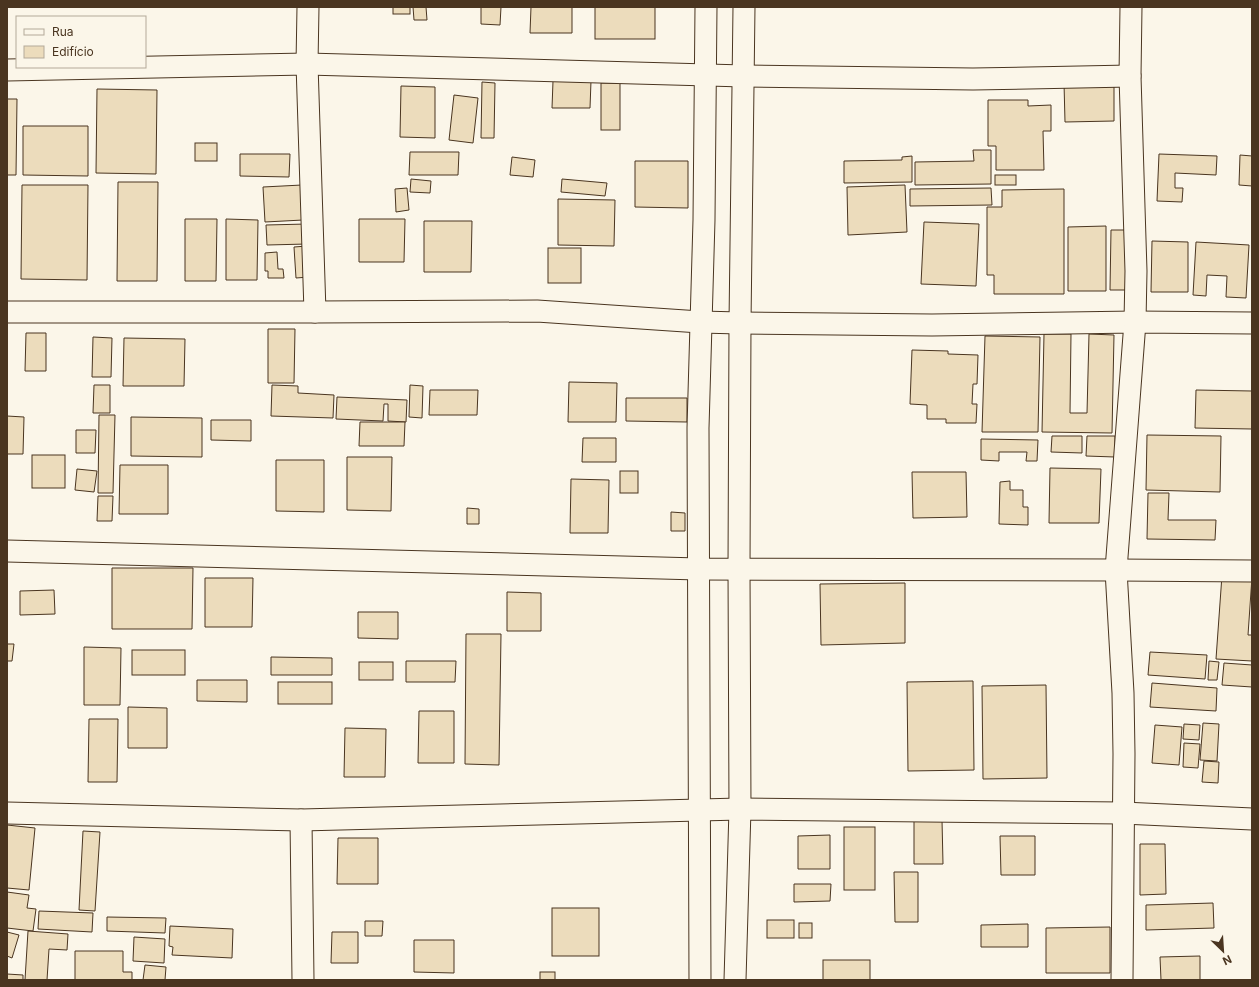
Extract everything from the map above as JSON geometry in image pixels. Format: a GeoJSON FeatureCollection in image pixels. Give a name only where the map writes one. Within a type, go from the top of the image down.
{"type":"FeatureCollection","features":[{"type":"Feature","properties":{"kind":"street"},"geometry":{"type":"LineString","coordinates":[[308,7],[307,64],[315,312]]}},
{"type":"Feature","properties":{"kind":"street"},"geometry":{"type":"LineString","coordinates":[[700,980],[698,428],[704,220],[706,7]]}},
{"type":"Feature","properties":{"kind":"street"},"geometry":{"type":"LineString","coordinates":[[735,980],[740,809],[740,323],[744,7]]}},
{"type":"Feature","properties":{"kind":"street"},"geometry":{"type":"LineString","coordinates":[[1122,980],[1123,692],[1116,570],[1135,322],[1135,215],[1130,76],[1132,7]]}},
{"type":"Feature","properties":{"kind":"street"},"geometry":{"type":"LineString","coordinates":[[146,67],[307,64],[744,76],[973,79],[1130,76]]}},
{"type":"Feature","properties":{"kind":"street"},"geometry":{"type":"LineString","coordinates":[[7,70],[107,68]]}},
{"type":"Feature","properties":{"kind":"street"},"geometry":{"type":"LineString","coordinates":[[7,312],[537,311],[700,322],[740,323],[986,325],[1135,322],[1252,323]]}},
{"type":"Feature","properties":{"kind":"street"},"geometry":{"type":"LineString","coordinates":[[7,551],[699,569],[1252,571]]}},
{"type":"Feature","properties":{"kind":"street"},"geometry":{"type":"LineString","coordinates":[[7,813],[301,820],[740,809],[1123,813],[1252,819]]}},
{"type":"Feature","properties":{"kind":"street"},"geometry":{"type":"LineString","coordinates":[[301,820],[303,980]]}},
{"type":"Feature","properties":{"kind":"building"},"geometry":{"type":"Polygon","coordinates":[[[393,7],[410,7],[410,14],[393,14],[393,7]]]}},
{"type":"Feature","properties":{"kind":"building"},"geometry":{"type":"Polygon","coordinates":[[[413,7],[426,7],[427,20],[414,20],[413,7]]]}},
{"type":"Feature","properties":{"kind":"building"},"geometry":{"type":"Polygon","coordinates":[[[481,7],[501,7],[500,25],[481,24],[481,7]]]}},
{"type":"Feature","properties":{"kind":"building"},"geometry":{"type":"Polygon","coordinates":[[[531,7],[572,7],[572,33],[530,33],[531,7]]]}},
{"type":"Feature","properties":{"kind":"building"},"geometry":{"type":"Polygon","coordinates":[[[595,7],[655,7],[655,39],[595,39],[595,7]]]}},
{"type":"Feature","properties":{"kind":"building"},"geometry":{"type":"Polygon","coordinates":[[[553,81],[591,81],[590,108],[552,108],[553,81]]]}},
{"type":"Feature","properties":{"kind":"building"},"geometry":{"type":"Polygon","coordinates":[[[482,82],[495,83],[494,138],[481,138],[482,82]]]}},
{"type":"Feature","properties":{"kind":"building"},"geometry":{"type":"Polygon","coordinates":[[[601,83],[620,83],[620,130],[601,130],[601,83]]]}},
{"type":"Feature","properties":{"kind":"building"},"geometry":{"type":"Polygon","coordinates":[[[1064,83],[1114,83],[1114,121],[1065,122],[1064,83]]]}},
{"type":"Feature","properties":{"kind":"building"},"geometry":{"type":"Polygon","coordinates":[[[401,86],[435,87],[435,138],[400,137],[401,86]]]}},
{"type":"Feature","properties":{"kind":"building"},"geometry":{"type":"Polygon","coordinates":[[[97,89],[157,90],[156,174],[96,173],[97,89]]]}},
{"type":"Feature","properties":{"kind":"building"},"geometry":{"type":"Polygon","coordinates":[[[454,95],[478,98],[473,143],[449,140],[454,95]]]}},
{"type":"Feature","properties":{"kind":"building"},"geometry":{"type":"Polygon","coordinates":[[[7,99],[17,99],[16,175],[7,175],[7,99]]]}},
{"type":"Feature","properties":{"kind":"building"},"geometry":{"type":"Polygon","coordinates":[[[988,100],[1028,100],[1028,106],[1051,105],[1051,131],[1043,131],[1044,170],[996,170],[996,146],[988,146],[988,100]]]}},
{"type":"Feature","properties":{"kind":"building"},"geometry":{"type":"Polygon","coordinates":[[[23,126],[88,126],[88,176],[23,175],[23,126]]]}},
{"type":"Feature","properties":{"kind":"building"},"geometry":{"type":"Polygon","coordinates":[[[195,143],[217,143],[217,161],[195,161],[195,143]]]}},
{"type":"Feature","properties":{"kind":"building"},"geometry":{"type":"Polygon","coordinates":[[[973,150],[991,150],[991,184],[915,185],[915,162],[974,161],[973,150]]]}},
{"type":"Feature","properties":{"kind":"building"},"geometry":{"type":"Polygon","coordinates":[[[410,152],[459,152],[458,175],[409,175],[410,152]]]}},
{"type":"Feature","properties":{"kind":"building"},"geometry":{"type":"Polygon","coordinates":[[[240,154],[290,154],[289,177],[240,176],[240,154]]]}},
{"type":"Feature","properties":{"kind":"building"},"geometry":{"type":"Polygon","coordinates":[[[1159,154],[1217,156],[1216,175],[1175,173],[1175,188],[1183,188],[1182,202],[1157,201],[1159,154]]]}},
{"type":"Feature","properties":{"kind":"building"},"geometry":{"type":"Polygon","coordinates":[[[1240,155],[1252,156],[1252,186],[1239,185],[1240,155]]]}},
{"type":"Feature","properties":{"kind":"building"},"geometry":{"type":"Polygon","coordinates":[[[912,156],[912,182],[844,183],[844,161],[902,160],[902,157],[912,156]]]}},
{"type":"Feature","properties":{"kind":"building"},"geometry":{"type":"Polygon","coordinates":[[[512,157],[535,160],[533,177],[510,175],[512,157]]]}},
{"type":"Feature","properties":{"kind":"building"},"geometry":{"type":"Polygon","coordinates":[[[635,161],[688,161],[688,208],[635,207],[635,161]]]}},
{"type":"Feature","properties":{"kind":"building"},"geometry":{"type":"Polygon","coordinates":[[[995,175],[1016,175],[1016,185],[995,185],[995,175]]]}},
{"type":"Feature","properties":{"kind":"building"},"geometry":{"type":"Polygon","coordinates":[[[411,179],[431,181],[430,193],[410,192],[411,179]]]}},
{"type":"Feature","properties":{"kind":"building"},"geometry":{"type":"Polygon","coordinates":[[[562,179],[607,183],[605,196],[561,192],[562,179]]]}},
{"type":"Feature","properties":{"kind":"building"},"geometry":{"type":"Polygon","coordinates":[[[118,182],[158,182],[157,281],[117,281],[118,182]]]}},
{"type":"Feature","properties":{"kind":"building"},"geometry":{"type":"Polygon","coordinates":[[[22,185],[88,185],[87,280],[21,279],[22,185]]]}},
{"type":"Feature","properties":{"kind":"building"},"geometry":{"type":"Polygon","coordinates":[[[302,185],[303,220],[265,222],[263,187],[302,185]]]}},
{"type":"Feature","properties":{"kind":"building"},"geometry":{"type":"Polygon","coordinates":[[[905,185],[907,232],[848,235],[847,187],[905,185]]]}},
{"type":"Feature","properties":{"kind":"building"},"geometry":{"type":"Polygon","coordinates":[[[407,188],[409,210],[396,212],[395,189],[407,188]]]}},
{"type":"Feature","properties":{"kind":"building"},"geometry":{"type":"Polygon","coordinates":[[[991,188],[992,205],[910,206],[910,189],[991,188]]]}},
{"type":"Feature","properties":{"kind":"building"},"geometry":{"type":"Polygon","coordinates":[[[1064,189],[1064,294],[994,294],[994,275],[987,275],[987,207],[1002,207],[1002,190],[1064,189]]]}},
{"type":"Feature","properties":{"kind":"building"},"geometry":{"type":"Polygon","coordinates":[[[558,199],[615,200],[614,246],[558,245],[558,199]]]}},
{"type":"Feature","properties":{"kind":"building"},"geometry":{"type":"Polygon","coordinates":[[[185,219],[217,219],[216,281],[185,281],[185,219]]]}},
{"type":"Feature","properties":{"kind":"building"},"geometry":{"type":"Polygon","coordinates":[[[226,219],[258,220],[257,280],[226,280],[226,219]]]}},
{"type":"Feature","properties":{"kind":"building"},"geometry":{"type":"Polygon","coordinates":[[[359,219],[405,219],[404,262],[359,262],[359,219]]]}},
{"type":"Feature","properties":{"kind":"building"},"geometry":{"type":"Polygon","coordinates":[[[424,221],[472,221],[471,272],[424,272],[424,221]]]}},
{"type":"Feature","properties":{"kind":"building"},"geometry":{"type":"Polygon","coordinates":[[[924,222],[979,224],[976,286],[921,284],[924,222]]]}},
{"type":"Feature","properties":{"kind":"building"},"geometry":{"type":"Polygon","coordinates":[[[307,224],[307,244],[267,245],[266,225],[307,224]]]}},
{"type":"Feature","properties":{"kind":"building"},"geometry":{"type":"Polygon","coordinates":[[[1106,226],[1106,291],[1068,291],[1068,227],[1106,226]]]}},
{"type":"Feature","properties":{"kind":"building"},"geometry":{"type":"Polygon","coordinates":[[[1111,230],[1131,230],[1130,290],[1110,290],[1111,230]]]}},
{"type":"Feature","properties":{"kind":"building"},"geometry":{"type":"Polygon","coordinates":[[[1152,241],[1188,242],[1188,292],[1151,292],[1152,241]]]}},
{"type":"Feature","properties":{"kind":"building"},"geometry":{"type":"Polygon","coordinates":[[[1196,242],[1249,245],[1246,298],[1226,297],[1227,276],[1207,275],[1206,296],[1193,295],[1196,242]]]}},
{"type":"Feature","properties":{"kind":"building"},"geometry":{"type":"Polygon","coordinates":[[[307,246],[309,277],[296,278],[294,247],[307,246]]]}},
{"type":"Feature","properties":{"kind":"building"},"geometry":{"type":"Polygon","coordinates":[[[548,248],[581,248],[581,283],[548,283],[548,248]]]}},
{"type":"Feature","properties":{"kind":"building"},"geometry":{"type":"Polygon","coordinates":[[[277,252],[278,269],[283,269],[284,278],[268,278],[268,271],[265,271],[265,253],[277,252]]]}},
{"type":"Feature","properties":{"kind":"building"},"geometry":{"type":"Polygon","coordinates":[[[268,329],[295,329],[294,383],[268,383],[268,329]]]}},
{"type":"Feature","properties":{"kind":"building"},"geometry":{"type":"Polygon","coordinates":[[[26,333],[46,333],[46,371],[25,371],[26,333]]]}},
{"type":"Feature","properties":{"kind":"building"},"geometry":{"type":"Polygon","coordinates":[[[1044,334],[1071,334],[1070,413],[1087,413],[1089,334],[1114,335],[1112,433],[1042,432],[1044,334]]]}},
{"type":"Feature","properties":{"kind":"building"},"geometry":{"type":"Polygon","coordinates":[[[985,336],[1040,337],[1038,432],[982,432],[985,336]]]}},
{"type":"Feature","properties":{"kind":"building"},"geometry":{"type":"Polygon","coordinates":[[[93,337],[112,338],[111,377],[92,377],[93,337]]]}},
{"type":"Feature","properties":{"kind":"building"},"geometry":{"type":"Polygon","coordinates":[[[124,338],[185,339],[184,386],[123,386],[124,338]]]}},
{"type":"Feature","properties":{"kind":"building"},"geometry":{"type":"Polygon","coordinates":[[[912,350],[948,351],[948,354],[978,355],[977,384],[973,384],[972,404],[977,404],[976,423],[946,423],[946,419],[927,419],[927,405],[910,404],[912,350]]]}},
{"type":"Feature","properties":{"kind":"building"},"geometry":{"type":"Polygon","coordinates":[[[569,382],[617,383],[616,422],[568,422],[569,382]]]}},
{"type":"Feature","properties":{"kind":"building"},"geometry":{"type":"Polygon","coordinates":[[[94,385],[110,385],[110,413],[93,413],[94,385]]]}},
{"type":"Feature","properties":{"kind":"building"},"geometry":{"type":"Polygon","coordinates":[[[272,385],[298,386],[298,393],[334,395],[333,418],[271,416],[272,385]]]}},
{"type":"Feature","properties":{"kind":"building"},"geometry":{"type":"Polygon","coordinates":[[[410,385],[423,386],[422,418],[409,417],[410,385]]]}},
{"type":"Feature","properties":{"kind":"building"},"geometry":{"type":"Polygon","coordinates":[[[430,390],[478,390],[477,415],[429,415],[430,390]]]}},
{"type":"Feature","properties":{"kind":"building"},"geometry":{"type":"Polygon","coordinates":[[[1196,390],[1252,391],[1252,429],[1195,428],[1196,390]]]}},
{"type":"Feature","properties":{"kind":"building"},"geometry":{"type":"Polygon","coordinates":[[[337,397],[407,400],[406,422],[388,421],[388,404],[384,404],[383,421],[336,419],[337,397]]]}},
{"type":"Feature","properties":{"kind":"building"},"geometry":{"type":"Polygon","coordinates":[[[626,398],[687,398],[687,422],[626,421],[626,398]]]}},
{"type":"Feature","properties":{"kind":"building"},"geometry":{"type":"Polygon","coordinates":[[[99,415],[115,415],[113,493],[98,493],[99,415]]]}},
{"type":"Feature","properties":{"kind":"building"},"geometry":{"type":"Polygon","coordinates":[[[7,416],[24,417],[23,454],[7,454],[7,416]]]}},
{"type":"Feature","properties":{"kind":"building"},"geometry":{"type":"Polygon","coordinates":[[[131,417],[202,418],[202,457],[131,456],[131,417]]]}},
{"type":"Feature","properties":{"kind":"building"},"geometry":{"type":"Polygon","coordinates":[[[211,420],[251,420],[251,441],[211,440],[211,420]]]}},
{"type":"Feature","properties":{"kind":"building"},"geometry":{"type":"Polygon","coordinates":[[[360,422],[405,422],[404,446],[359,446],[360,422]]]}},
{"type":"Feature","properties":{"kind":"building"},"geometry":{"type":"Polygon","coordinates":[[[76,430],[96,430],[95,453],[76,453],[76,430]]]}},
{"type":"Feature","properties":{"kind":"building"},"geometry":{"type":"Polygon","coordinates":[[[1147,435],[1221,436],[1220,492],[1146,490],[1147,435]]]}},
{"type":"Feature","properties":{"kind":"building"},"geometry":{"type":"Polygon","coordinates":[[[1052,436],[1082,436],[1082,453],[1051,452],[1052,436]]]}},
{"type":"Feature","properties":{"kind":"building"},"geometry":{"type":"Polygon","coordinates":[[[1087,436],[1115,436],[1115,457],[1086,456],[1087,436]]]}},
{"type":"Feature","properties":{"kind":"building"},"geometry":{"type":"Polygon","coordinates":[[[583,438],[616,438],[616,462],[582,462],[583,438]]]}},
{"type":"Feature","properties":{"kind":"building"},"geometry":{"type":"Polygon","coordinates":[[[981,439],[1038,440],[1037,461],[1026,461],[1027,452],[999,452],[999,461],[981,460],[981,439]]]}},
{"type":"Feature","properties":{"kind":"building"},"geometry":{"type":"Polygon","coordinates":[[[32,455],[65,455],[65,488],[32,488],[32,455]]]}},
{"type":"Feature","properties":{"kind":"building"},"geometry":{"type":"Polygon","coordinates":[[[347,457],[392,457],[391,511],[347,510],[347,457]]]}},
{"type":"Feature","properties":{"kind":"building"},"geometry":{"type":"Polygon","coordinates":[[[276,460],[324,460],[324,512],[276,511],[276,460]]]}},
{"type":"Feature","properties":{"kind":"building"},"geometry":{"type":"Polygon","coordinates":[[[120,465],[168,465],[168,514],[119,514],[120,465]]]}},
{"type":"Feature","properties":{"kind":"building"},"geometry":{"type":"Polygon","coordinates":[[[1050,468],[1101,469],[1099,523],[1049,523],[1050,468]]]}},
{"type":"Feature","properties":{"kind":"building"},"geometry":{"type":"Polygon","coordinates":[[[77,469],[97,471],[94,492],[75,490],[77,469]]]}},
{"type":"Feature","properties":{"kind":"building"},"geometry":{"type":"Polygon","coordinates":[[[620,471],[638,471],[638,493],[620,493],[620,471]]]}},
{"type":"Feature","properties":{"kind":"building"},"geometry":{"type":"Polygon","coordinates":[[[912,472],[966,472],[967,517],[913,518],[912,472]]]}},
{"type":"Feature","properties":{"kind":"building"},"geometry":{"type":"Polygon","coordinates":[[[571,479],[609,480],[608,533],[570,533],[571,479]]]}},
{"type":"Feature","properties":{"kind":"building"},"geometry":{"type":"Polygon","coordinates":[[[1010,481],[1010,490],[1023,490],[1023,507],[1028,507],[1028,525],[999,524],[1000,482],[1010,481]]]}},
{"type":"Feature","properties":{"kind":"building"},"geometry":{"type":"Polygon","coordinates":[[[1148,493],[1169,493],[1168,520],[1216,520],[1215,540],[1147,539],[1148,493]]]}},
{"type":"Feature","properties":{"kind":"building"},"geometry":{"type":"Polygon","coordinates":[[[98,496],[113,496],[112,521],[97,521],[98,496]]]}},
{"type":"Feature","properties":{"kind":"building"},"geometry":{"type":"Polygon","coordinates":[[[467,508],[479,509],[479,524],[467,524],[467,508]]]}},
{"type":"Feature","properties":{"kind":"building"},"geometry":{"type":"Polygon","coordinates":[[[671,512],[685,513],[685,531],[671,531],[671,512]]]}},
{"type":"Feature","properties":{"kind":"building"},"geometry":{"type":"Polygon","coordinates":[[[112,568],[193,568],[192,629],[112,629],[112,568]]]}},
{"type":"Feature","properties":{"kind":"building"},"geometry":{"type":"Polygon","coordinates":[[[1222,575],[1252,577],[1248,635],[1252,635],[1252,661],[1216,659],[1222,575]]]}},
{"type":"Feature","properties":{"kind":"building"},"geometry":{"type":"Polygon","coordinates":[[[205,578],[253,578],[252,627],[205,627],[205,578]]]}},
{"type":"Feature","properties":{"kind":"building"},"geometry":{"type":"Polygon","coordinates":[[[905,583],[905,643],[821,645],[820,584],[905,583]]]}},
{"type":"Feature","properties":{"kind":"building"},"geometry":{"type":"Polygon","coordinates":[[[54,590],[55,614],[20,615],[20,591],[54,590]]]}},
{"type":"Feature","properties":{"kind":"building"},"geometry":{"type":"Polygon","coordinates":[[[507,592],[541,593],[541,631],[507,631],[507,592]]]}},
{"type":"Feature","properties":{"kind":"building"},"geometry":{"type":"Polygon","coordinates":[[[358,612],[398,612],[398,639],[358,638],[358,612]]]}},
{"type":"Feature","properties":{"kind":"building"},"geometry":{"type":"Polygon","coordinates":[[[466,634],[501,634],[499,765],[465,764],[466,634]]]}},
{"type":"Feature","properties":{"kind":"building"},"geometry":{"type":"Polygon","coordinates":[[[7,644],[14,644],[12,661],[7,661],[7,644]]]}},
{"type":"Feature","properties":{"kind":"building"},"geometry":{"type":"Polygon","coordinates":[[[84,647],[121,648],[120,705],[84,705],[84,647]]]}},
{"type":"Feature","properties":{"kind":"building"},"geometry":{"type":"Polygon","coordinates":[[[132,650],[185,650],[185,675],[132,675],[132,650]]]}},
{"type":"Feature","properties":{"kind":"building"},"geometry":{"type":"Polygon","coordinates":[[[1150,652],[1207,655],[1205,679],[1148,675],[1150,652]]]}},
{"type":"Feature","properties":{"kind":"building"},"geometry":{"type":"Polygon","coordinates":[[[271,657],[332,658],[332,675],[271,675],[271,657]]]}},
{"type":"Feature","properties":{"kind":"building"},"geometry":{"type":"Polygon","coordinates":[[[406,661],[456,661],[455,682],[406,682],[406,661]]]}},
{"type":"Feature","properties":{"kind":"building"},"geometry":{"type":"Polygon","coordinates":[[[1209,661],[1219,662],[1217,680],[1208,680],[1209,661]]]}},
{"type":"Feature","properties":{"kind":"building"},"geometry":{"type":"Polygon","coordinates":[[[359,662],[393,662],[393,680],[359,680],[359,662]]]}},
{"type":"Feature","properties":{"kind":"building"},"geometry":{"type":"Polygon","coordinates":[[[1224,663],[1252,665],[1252,687],[1222,685],[1224,663]]]}},
{"type":"Feature","properties":{"kind":"building"},"geometry":{"type":"Polygon","coordinates":[[[197,680],[247,680],[247,702],[197,701],[197,680]]]}},
{"type":"Feature","properties":{"kind":"building"},"geometry":{"type":"Polygon","coordinates":[[[973,681],[974,770],[908,771],[907,682],[973,681]]]}},
{"type":"Feature","properties":{"kind":"building"},"geometry":{"type":"Polygon","coordinates":[[[278,682],[332,682],[332,704],[278,704],[278,682]]]}},
{"type":"Feature","properties":{"kind":"building"},"geometry":{"type":"Polygon","coordinates":[[[1152,683],[1217,688],[1216,711],[1150,707],[1152,683]]]}},
{"type":"Feature","properties":{"kind":"building"},"geometry":{"type":"Polygon","coordinates":[[[1046,685],[1047,778],[983,779],[982,686],[1046,685]]]}},
{"type":"Feature","properties":{"kind":"building"},"geometry":{"type":"Polygon","coordinates":[[[128,707],[167,708],[167,748],[128,748],[128,707]]]}},
{"type":"Feature","properties":{"kind":"building"},"geometry":{"type":"Polygon","coordinates":[[[419,711],[454,711],[454,763],[418,763],[419,711]]]}},
{"type":"Feature","properties":{"kind":"building"},"geometry":{"type":"Polygon","coordinates":[[[89,719],[118,719],[117,782],[88,782],[89,719]]]}},
{"type":"Feature","properties":{"kind":"building"},"geometry":{"type":"Polygon","coordinates":[[[1203,723],[1219,724],[1217,761],[1200,760],[1203,723]]]}},
{"type":"Feature","properties":{"kind":"building"},"geometry":{"type":"Polygon","coordinates":[[[1184,724],[1200,725],[1199,740],[1183,739],[1184,724]]]}},
{"type":"Feature","properties":{"kind":"building"},"geometry":{"type":"Polygon","coordinates":[[[1155,725],[1182,727],[1179,765],[1152,763],[1155,725]]]}},
{"type":"Feature","properties":{"kind":"building"},"geometry":{"type":"Polygon","coordinates":[[[345,728],[386,729],[385,777],[344,777],[345,728]]]}},
{"type":"Feature","properties":{"kind":"building"},"geometry":{"type":"Polygon","coordinates":[[[1184,743],[1200,744],[1198,768],[1183,767],[1184,743]]]}},
{"type":"Feature","properties":{"kind":"building"},"geometry":{"type":"Polygon","coordinates":[[[1204,761],[1219,762],[1218,783],[1202,782],[1204,761]]]}},
{"type":"Feature","properties":{"kind":"building"},"geometry":{"type":"Polygon","coordinates":[[[914,820],[942,820],[943,864],[914,864],[914,820]]]}},
{"type":"Feature","properties":{"kind":"building"},"geometry":{"type":"Polygon","coordinates":[[[7,825],[35,828],[29,890],[7,888],[7,825]]]}},
{"type":"Feature","properties":{"kind":"building"},"geometry":{"type":"Polygon","coordinates":[[[844,827],[875,827],[875,890],[844,890],[844,827]]]}},
{"type":"Feature","properties":{"kind":"building"},"geometry":{"type":"Polygon","coordinates":[[[83,831],[100,832],[95,911],[79,910],[83,831]]]}},
{"type":"Feature","properties":{"kind":"building"},"geometry":{"type":"Polygon","coordinates":[[[830,835],[830,869],[798,869],[798,836],[830,835]]]}},
{"type":"Feature","properties":{"kind":"building"},"geometry":{"type":"Polygon","coordinates":[[[1000,836],[1035,836],[1035,875],[1001,875],[1000,836]]]}},
{"type":"Feature","properties":{"kind":"building"},"geometry":{"type":"Polygon","coordinates":[[[338,838],[378,838],[378,884],[337,884],[338,838]]]}},
{"type":"Feature","properties":{"kind":"building"},"geometry":{"type":"Polygon","coordinates":[[[1140,844],[1165,844],[1166,894],[1140,895],[1140,844]]]}},
{"type":"Feature","properties":{"kind":"building"},"geometry":{"type":"Polygon","coordinates":[[[894,872],[918,872],[918,922],[895,922],[894,872]]]}},
{"type":"Feature","properties":{"kind":"building"},"geometry":{"type":"Polygon","coordinates":[[[794,884],[831,884],[830,901],[794,902],[794,884]]]}},
{"type":"Feature","properties":{"kind":"building"},"geometry":{"type":"Polygon","coordinates":[[[7,892],[29,895],[27,908],[36,909],[33,931],[7,928],[7,892]]]}},
{"type":"Feature","properties":{"kind":"building"},"geometry":{"type":"Polygon","coordinates":[[[1213,903],[1214,928],[1146,930],[1146,905],[1213,903]]]}},
{"type":"Feature","properties":{"kind":"building"},"geometry":{"type":"Polygon","coordinates":[[[552,908],[599,908],[599,956],[552,956],[552,908]]]}},
{"type":"Feature","properties":{"kind":"building"},"geometry":{"type":"Polygon","coordinates":[[[39,911],[93,913],[92,932],[38,929],[39,911]]]}},
{"type":"Feature","properties":{"kind":"building"},"geometry":{"type":"Polygon","coordinates":[[[107,917],[166,918],[165,933],[107,931],[107,917]]]}},
{"type":"Feature","properties":{"kind":"building"},"geometry":{"type":"Polygon","coordinates":[[[767,920],[794,920],[794,938],[767,938],[767,920]]]}},
{"type":"Feature","properties":{"kind":"building"},"geometry":{"type":"Polygon","coordinates":[[[365,921],[383,921],[382,936],[365,936],[365,921]]]}},
{"type":"Feature","properties":{"kind":"building"},"geometry":{"type":"Polygon","coordinates":[[[799,923],[812,923],[812,938],[799,938],[799,923]]]}},
{"type":"Feature","properties":{"kind":"building"},"geometry":{"type":"Polygon","coordinates":[[[1028,924],[1028,947],[981,947],[981,925],[1028,924]]]}},
{"type":"Feature","properties":{"kind":"building"},"geometry":{"type":"Polygon","coordinates":[[[170,926],[233,929],[232,958],[172,955],[173,947],[169,946],[170,926]]]}},
{"type":"Feature","properties":{"kind":"building"},"geometry":{"type":"Polygon","coordinates":[[[1110,927],[1110,973],[1046,973],[1046,928],[1110,927]]]}},
{"type":"Feature","properties":{"kind":"building"},"geometry":{"type":"Polygon","coordinates":[[[28,931],[68,934],[67,950],[49,949],[47,980],[25,980],[28,931]]]}},
{"type":"Feature","properties":{"kind":"building"},"geometry":{"type":"Polygon","coordinates":[[[7,932],[19,935],[12,958],[7,956],[7,932]]]}},
{"type":"Feature","properties":{"kind":"building"},"geometry":{"type":"Polygon","coordinates":[[[332,932],[358,932],[358,963],[331,963],[332,932]]]}},
{"type":"Feature","properties":{"kind":"building"},"geometry":{"type":"Polygon","coordinates":[[[134,937],[165,939],[164,963],[133,961],[134,937]]]}},
{"type":"Feature","properties":{"kind":"building"},"geometry":{"type":"Polygon","coordinates":[[[414,940],[454,940],[454,973],[414,972],[414,940]]]}},
{"type":"Feature","properties":{"kind":"building"},"geometry":{"type":"Polygon","coordinates":[[[75,951],[123,951],[123,972],[132,972],[132,980],[75,980],[75,951]]]}},
{"type":"Feature","properties":{"kind":"building"},"geometry":{"type":"Polygon","coordinates":[[[1200,956],[1200,980],[1161,980],[1160,957],[1200,956]]]}},
{"type":"Feature","properties":{"kind":"building"},"geometry":{"type":"Polygon","coordinates":[[[823,960],[870,960],[870,980],[823,980],[823,960]]]}},
{"type":"Feature","properties":{"kind":"building"},"geometry":{"type":"Polygon","coordinates":[[[145,965],[166,967],[165,980],[143,980],[145,965]]]}},
{"type":"Feature","properties":{"kind":"building"},"geometry":{"type":"Polygon","coordinates":[[[540,972],[555,972],[555,980],[540,980],[540,972]]]}},
{"type":"Feature","properties":{"kind":"building"},"geometry":{"type":"Polygon","coordinates":[[[7,974],[23,975],[23,980],[7,980],[7,974]]]}}]}
